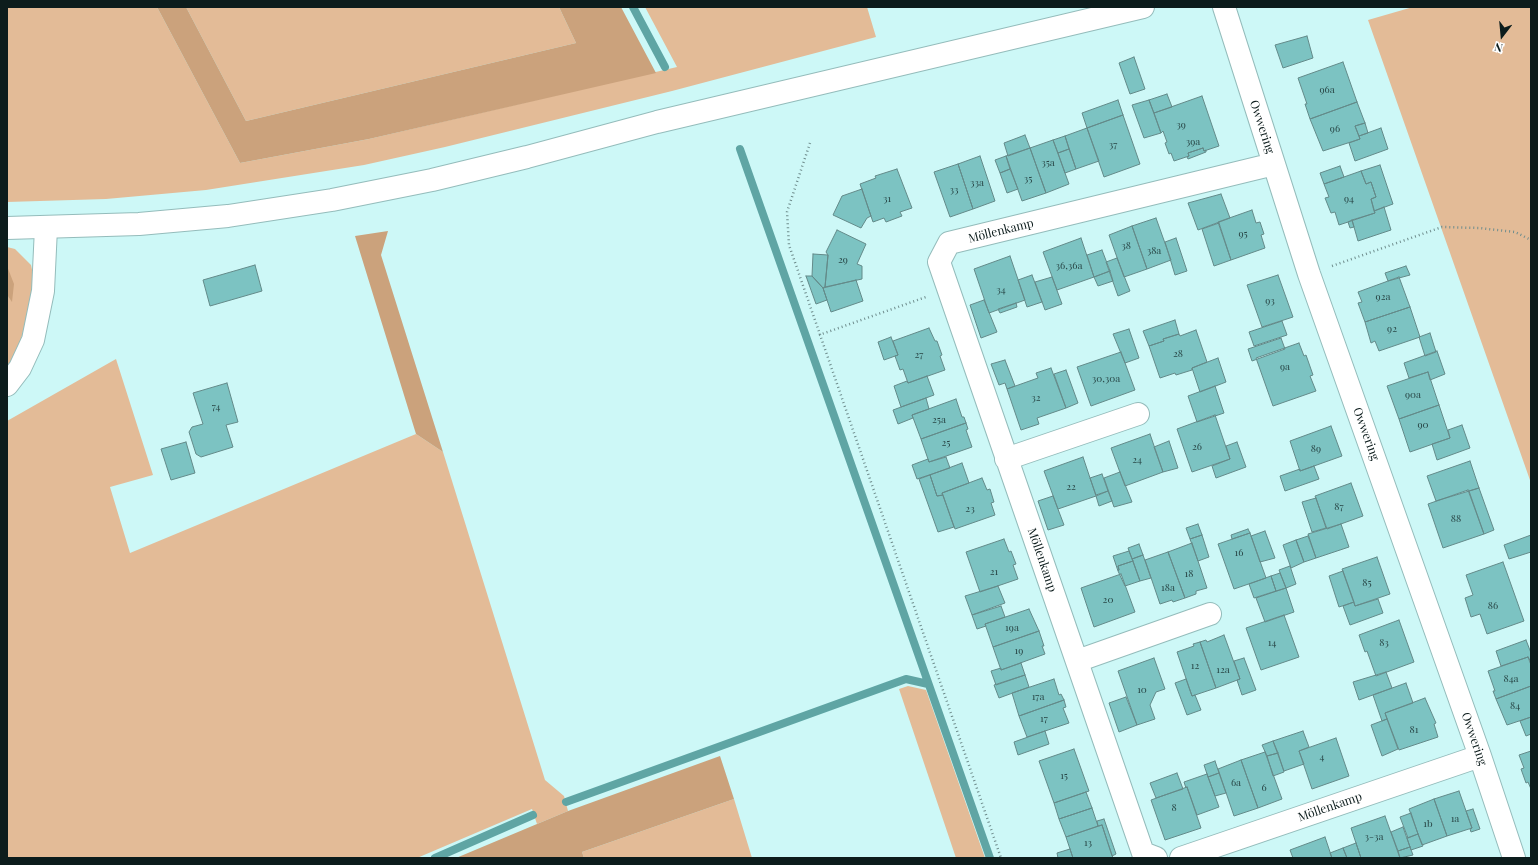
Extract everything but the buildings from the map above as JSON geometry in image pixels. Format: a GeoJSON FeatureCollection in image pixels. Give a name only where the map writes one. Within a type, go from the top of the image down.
{"type":"FeatureCollection","features":[{"type":"Feature","properties":{"kind":"street"},"geometry":{"type":"LineString","coordinates":[[7,228],[139,224],[228,216],[332,200],[432,180],[527,157],[657,122],[1143,7]]}},
{"type":"Feature","properties":{"kind":"street","name":"Owwering"},"geometry":{"type":"LineString","coordinates":[[1224,7],[1309,274],[1480,756],[1514,858]]}},
{"type":"Feature","properties":{"kind":"street","name":"Möllenkamp"},"geometry":{"type":"LineString","coordinates":[[1156,858],[1143,853],[939,262],[949,244],[1274,164]]}},
{"type":"Feature","properties":{"kind":"street"},"geometry":{"type":"LineString","coordinates":[[7,385],[20,368],[33,340],[44,291],[46,228]]}},
{"type":"Feature","properties":{"kind":"street"},"geometry":{"type":"LineString","coordinates":[[1006,459],[1138,414]]}},
{"type":"Feature","properties":{"kind":"street"},"geometry":{"type":"LineString","coordinates":[[1077,661],[1210,614]]}},
{"type":"Feature","properties":{"kind":"street","name":"Möllenkamp"},"geometry":{"type":"LineString","coordinates":[[1181,858],[1480,756]]}},
{"type":"Feature","properties":{"kind":"path"},"geometry":{"type":"LineString","coordinates":[[810,143],[787,212],[788,245],[1001,858]]}},
{"type":"Feature","properties":{"kind":"path"},"geometry":{"type":"LineString","coordinates":[[1309,274],[1442,226],[1515,232],[1531,240]]}},
{"type":"Feature","properties":{"kind":"path"},"geometry":{"type":"LineString","coordinates":[[819,335],[948,289]]}},
{"type":"Feature","properties":{"kind":"shaded area"},"geometry":{"type":"Polygon","coordinates":[[[7,7],[157,7],[240,163],[369,139],[677,67],[645,7],[867,7],[876,37],[672,91],[445,147],[364,165],[206,190],[106,199],[7,202],[7,7]]]}},
{"type":"Feature","properties":{"kind":"shaded area"},"geometry":{"type":"Polygon","coordinates":[[[157,7],[186,7],[246,121],[576,43],[559,7],[621,7],[656,73],[369,139],[240,163],[157,7]]]}},
{"type":"Feature","properties":{"kind":"shaded area"},"geometry":{"type":"Polygon","coordinates":[[[186,7],[559,7],[576,43],[246,121],[186,7]]]}},
{"type":"Feature","properties":{"kind":"shaded area"},"geometry":{"type":"Polygon","coordinates":[[[1413,7],[1531,7],[1531,483],[1368,20],[1413,7]]]}},
{"type":"Feature","properties":{"kind":"shaded area"},"geometry":{"type":"Polygon","coordinates":[[[388,231],[381,255],[443,452],[416,434],[355,236],[388,231]]]}},
{"type":"Feature","properties":{"kind":"shaded area"},"geometry":{"type":"Polygon","coordinates":[[[7,247],[15,249],[31,265],[34,290],[20,343],[7,370],[7,295],[12,301],[7,266],[7,247]]]}},
{"type":"Feature","properties":{"kind":"shaded area"},"geometry":{"type":"Polygon","coordinates":[[[7,266],[14,284],[12,302],[7,295],[7,266]]]}},
{"type":"Feature","properties":{"kind":"shaded area"},"geometry":{"type":"Polygon","coordinates":[[[116,359],[153,475],[110,487],[130,553],[416,434],[443,452],[545,780],[564,796],[568,811],[537,824],[532,809],[417,858],[7,858],[7,421],[116,359]]]}},
{"type":"Feature","properties":{"kind":"shaded area"},"geometry":{"type":"Polygon","coordinates":[[[908,686],[926,690],[985,858],[956,858],[899,689],[908,686]]]}},
{"type":"Feature","properties":{"kind":"shaded area"},"geometry":{"type":"Polygon","coordinates":[[[720,756],[734,799],[582,852],[584,858],[456,858],[568,811],[720,756]]]}},
{"type":"Feature","properties":{"kind":"shaded area"},"geometry":{"type":"Polygon","coordinates":[[[734,799],[752,858],[584,858],[582,852],[734,799]]]}},
{"type":"Feature","properties":{"kind":"waterway"},"geometry":{"type":"LineString","coordinates":[[633,7],[665,67]]}},
{"type":"Feature","properties":{"kind":"waterway"},"geometry":{"type":"LineString","coordinates":[[740,149],[990,858]]}},
{"type":"Feature","properties":{"kind":"waterway"},"geometry":{"type":"LineString","coordinates":[[566,802],[906,679],[928,684]]}},
{"type":"Feature","properties":{"kind":"waterway"},"geometry":{"type":"LineString","coordinates":[[435,858],[533,815]]}}]}
